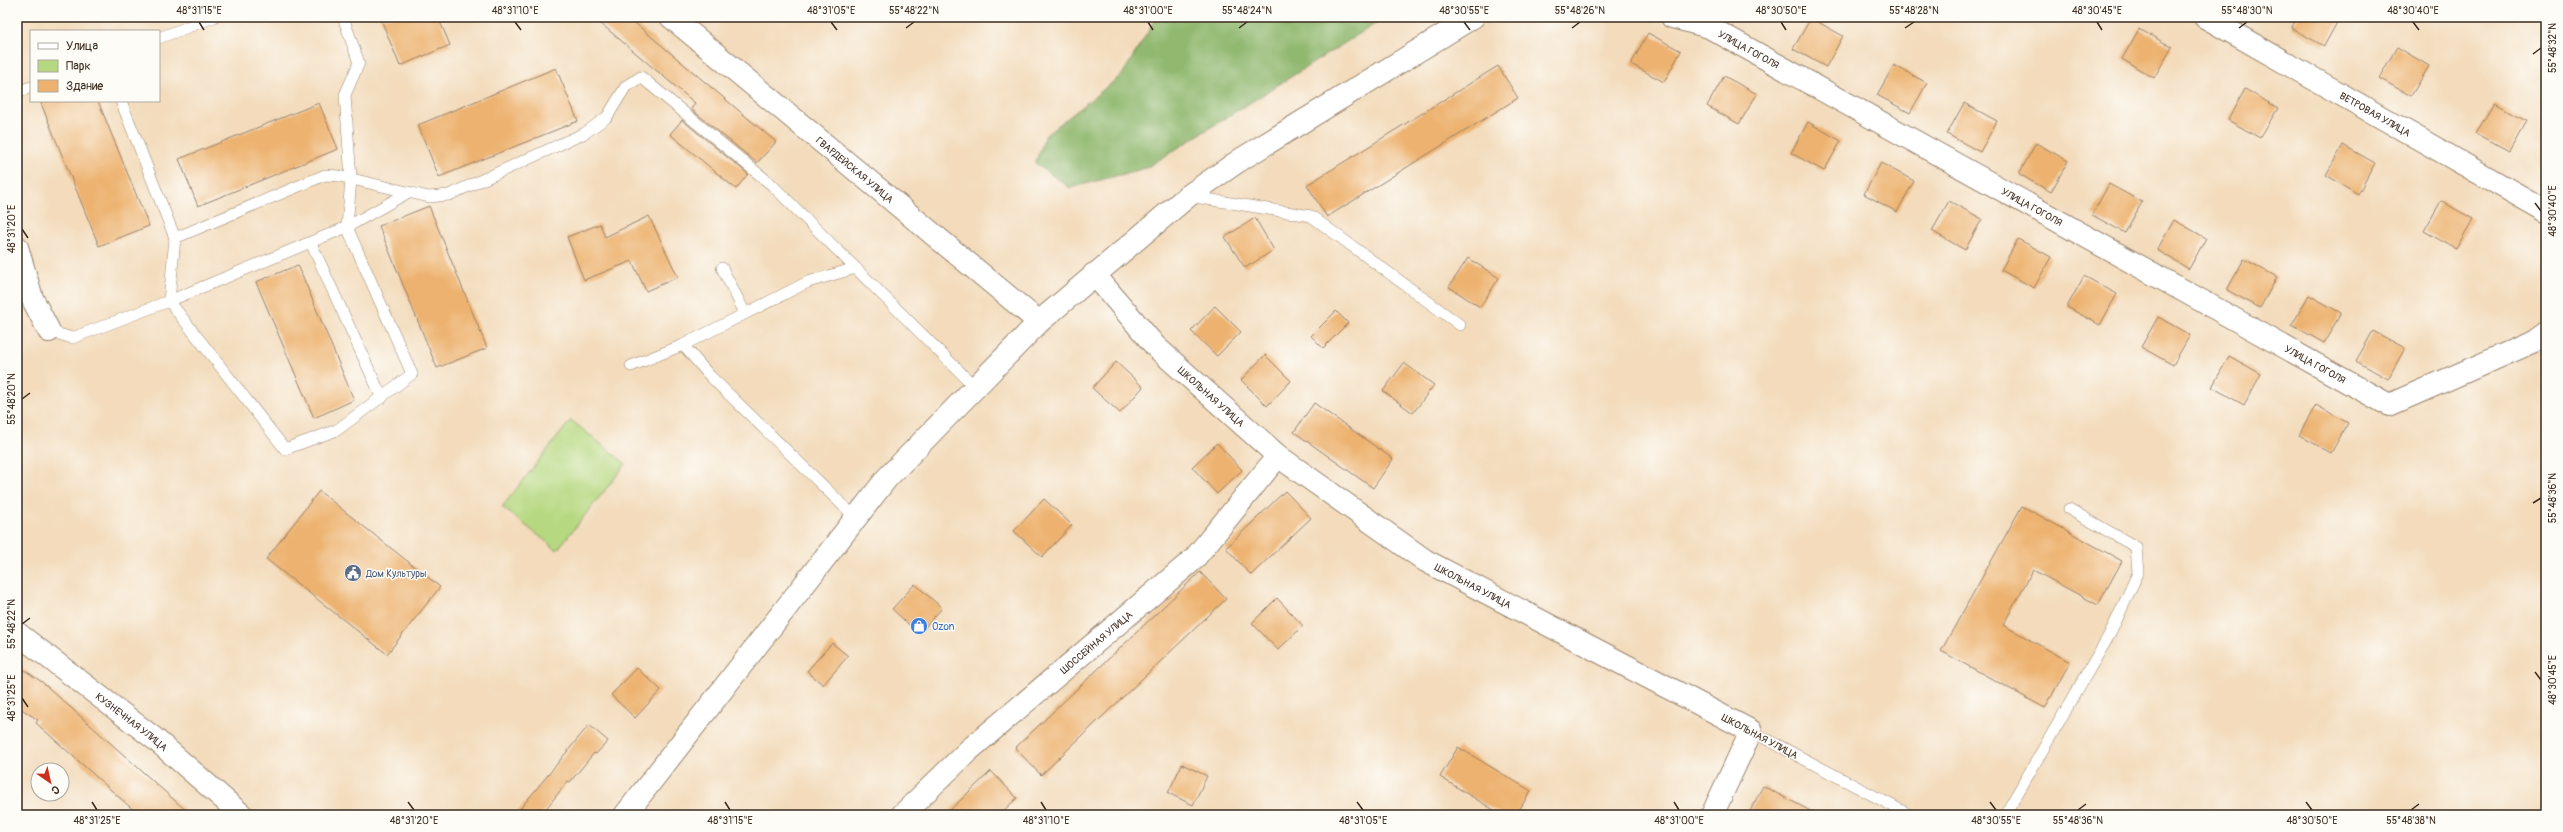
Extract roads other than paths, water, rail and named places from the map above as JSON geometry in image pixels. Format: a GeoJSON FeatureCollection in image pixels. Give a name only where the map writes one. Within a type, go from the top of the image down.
{"type":"FeatureCollection","features":[{"type":"Feature","properties":{"kind":"street","name":"ГВАРДЕЙСКАЯ УЛИЦА"},"geometry":{"type":"LineString","coordinates":[[671,17],[1039,322]]}},
{"type":"Feature","properties":{"kind":"street"},"geometry":{"type":"LineString","coordinates":[[625,815],[887,478],[974,386],[1039,322],[1188,196],[1240,160],[1473,17]]}},
{"type":"Feature","properties":{"kind":"street","name":"УЛИЦА ГОГОЛЯ"},"geometry":{"type":"LineString","coordinates":[[1672,17],[1709,27],[2389,405],[2535,341],[2546,333]]}},
{"type":"Feature","properties":{"kind":"street","name":"ВЕТРОВАЯ УЛИЦА"},"geometry":{"type":"LineString","coordinates":[[2204,17],[2546,212]]}},
{"type":"Feature","properties":{"kind":"street"},"geometry":{"type":"LineString","coordinates":[[17,247],[32,298],[49,332]]}},
{"type":"Feature","properties":{"kind":"street","name":"ШКОЛЬНАЯ УЛИЦА"},"geometry":{"type":"LineString","coordinates":[[1094,274],[1156,347],[1278,456],[1426,561],[1751,731]]}},
{"type":"Feature","properties":{"kind":"street","name":"ШОССЕЙНАЯ УЛИЦА"},"geometry":{"type":"LineString","coordinates":[[902,815],[969,750],[1194,559],[1278,456]]}},
{"type":"Feature","properties":{"kind":"street","name":"КУЗНЕЧНАЯ УЛИЦА"},"geometry":{"type":"LineString","coordinates":[[17,633],[155,739],[242,815]]}},
{"type":"Feature","properties":{"kind":"street"},"geometry":{"type":"LineString","coordinates":[[1712,815],[1751,731]]}},
{"type":"Feature","properties":{"kind":"lane"},"geometry":{"type":"LineString","coordinates":[[160,38],[214,17]]}},
{"type":"Feature","properties":{"kind":"lane"},"geometry":{"type":"LineString","coordinates":[[121,102],[175,238],[168,301],[285,449],[337,430],[382,398],[412,374],[347,227],[351,179],[345,95],[359,63],[343,17]]}},
{"type":"Feature","properties":{"kind":"lane"},"geometry":{"type":"LineString","coordinates":[[175,238],[325,175],[351,179],[429,197],[449,195],[585,133],[607,117],[626,86],[641,77],[772,185],[974,386]]}},
{"type":"Feature","properties":{"kind":"lane"},"geometry":{"type":"LineString","coordinates":[[17,92],[30,87]]}},
{"type":"Feature","properties":{"kind":"lane"},"geometry":{"type":"LineString","coordinates":[[49,332],[72,338],[168,301],[347,227],[408,192]]}},
{"type":"Feature","properties":{"kind":"lane"},"geometry":{"type":"LineString","coordinates":[[1188,196],[1311,216],[1460,325]]}},
{"type":"Feature","properties":{"kind":"lane"},"geometry":{"type":"LineString","coordinates":[[311,243],[382,398]]}},
{"type":"Feature","properties":{"kind":"lane"},"geometry":{"type":"LineString","coordinates":[[722,268],[744,313]]}},
{"type":"Feature","properties":{"kind":"lane"},"geometry":{"type":"LineString","coordinates":[[631,366],[683,345],[808,282],[856,268]]}},
{"type":"Feature","properties":{"kind":"lane"},"geometry":{"type":"LineString","coordinates":[[683,345],[710,376],[856,518]]}},
{"type":"Feature","properties":{"kind":"lane"},"geometry":{"type":"LineString","coordinates":[[2005,815],[2111,632],[2138,573],[2136,547],[2069,509]]}},
{"type":"Feature","properties":{"kind":"lane","name":"ШКОЛЬНАЯ УЛИЦА"},"geometry":{"type":"LineString","coordinates":[[1751,731],[1910,815]]}},
{"type":"Feature","properties":{"kind":"place","name":"Дом Культуры"},"geometry":{"type":"Point","coordinates":[353,573]}},
{"type":"Feature","properties":{"kind":"place","name":"Ozon"},"geometry":{"type":"Point","coordinates":[919,626]}}]}
